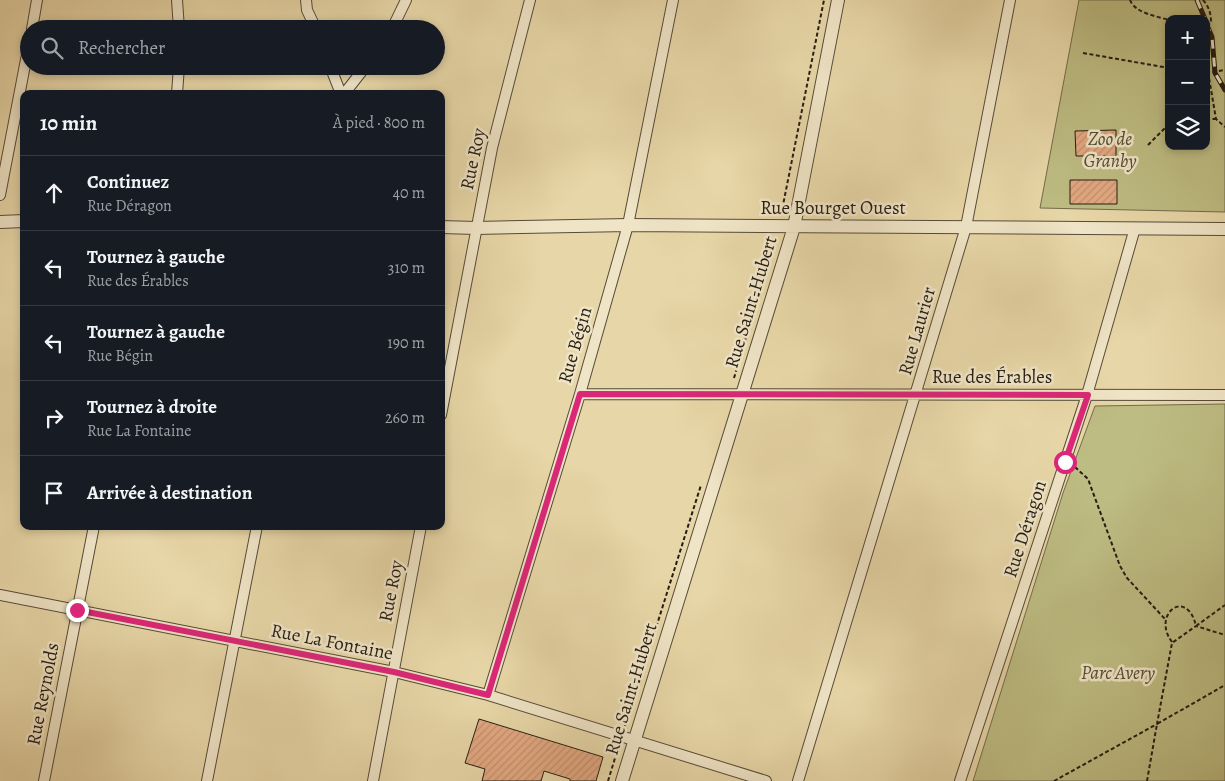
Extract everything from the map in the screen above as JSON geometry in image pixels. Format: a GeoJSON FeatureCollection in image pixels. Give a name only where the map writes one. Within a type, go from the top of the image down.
{"type":"FeatureCollection","features":[{"type":"Feature","properties":{"kind":"street"},"geometry":{"type":"LineString","coordinates":[[34,20],[37,0]]}},
{"type":"Feature","properties":{"kind":"street"},"geometry":{"type":"LineString","coordinates":[[177,0],[178,20]]}},
{"type":"Feature","properties":{"kind":"street"},"geometry":{"type":"LineString","coordinates":[[306,0],[307,10],[312,20]]}},
{"type":"Feature","properties":{"kind":"street"},"geometry":{"type":"LineString","coordinates":[[396,20],[406,0]]}},
{"type":"Feature","properties":{"kind":"street","name":"Rue Roy"},"geometry":{"type":"LineString","coordinates":[[445,394],[492,148],[530,0]]}},
{"type":"Feature","properties":{"kind":"street","name":"Rue Bégin"},"geometry":{"type":"LineString","coordinates":[[488,695],[580,394],[628,224],[673,0]]}},
{"type":"Feature","properties":{"kind":"street","name":"Rue Saint-Hubert"},"geometry":{"type":"LineString","coordinates":[[622,781],[794,227],[838,0]]}},
{"type":"Feature","properties":{"kind":"street","name":"Rue Laurier"},"geometry":{"type":"LineString","coordinates":[[798,781],[917,395],[966,227],[1010,0]]}},
{"type":"Feature","properties":{"kind":"street"},"geometry":{"type":"LineString","coordinates":[[20,90],[23,75]]}},
{"type":"Feature","properties":{"kind":"street"},"geometry":{"type":"LineString","coordinates":[[177,90],[178,75]]}},
{"type":"Feature","properties":{"kind":"street"},"geometry":{"type":"LineString","coordinates":[[334,75],[341,90]]}},
{"type":"Feature","properties":{"kind":"street"},"geometry":{"type":"LineString","coordinates":[[346,90],[359,75]]}},
{"type":"Feature","properties":{"kind":"street"},"geometry":{"type":"LineString","coordinates":[[0,195],[20,91]]}},
{"type":"Feature","properties":{"kind":"street"},"geometry":{"type":"LineString","coordinates":[[0,222],[20,221]]}},
{"type":"Feature","properties":{"kind":"street","name":"Rue Bourget Ouest"},"geometry":{"type":"LineString","coordinates":[[445,227],[628,224],[794,227],[1225,229]]}},
{"type":"Feature","properties":{"kind":"street","name":"Rue Déragon"},"geometry":{"type":"LineString","coordinates":[[960,781],[1088,395],[1135,228]]}},
{"type":"Feature","properties":{"kind":"street","name":"Rue des Érables"},"geometry":{"type":"LineString","coordinates":[[580,394],[1225,395]]}},
{"type":"Feature","properties":{"kind":"street","name":"Rue Reynolds"},"geometry":{"type":"LineString","coordinates":[[44,781],[93,530]]}},
{"type":"Feature","properties":{"kind":"street"},"geometry":{"type":"LineString","coordinates":[[206,781],[256,530]]}},
{"type":"Feature","properties":{"kind":"street","name":"Rue Roy"},"geometry":{"type":"LineString","coordinates":[[373,781],[420,530]]}},
{"type":"Feature","properties":{"kind":"street","name":"Rue La Fontaine"},"geometry":{"type":"LineString","coordinates":[[0,595],[394,672],[488,695],[766,781]]}},
{"type":"Feature","properties":{"kind":"path"},"geometry":{"type":"LineString","coordinates":[[1130,0],[1133,6],[1140,10],[1165,19]]}},
{"type":"Feature","properties":{"kind":"path"},"geometry":{"type":"LineString","coordinates":[[1202,0],[1208,6],[1211,16],[1210,23]]}},
{"type":"Feature","properties":{"kind":"path"},"geometry":{"type":"LineString","coordinates":[[1083,53],[1165,67]]}},
{"type":"Feature","properties":{"kind":"path"},"geometry":{"type":"LineString","coordinates":[[1210,72],[1225,70]]}},
{"type":"Feature","properties":{"kind":"path"},"geometry":{"type":"LineString","coordinates":[[1210,88],[1216,119],[1225,127]]}},
{"type":"Feature","properties":{"kind":"path"},"geometry":{"type":"LineString","coordinates":[[1210,119],[1216,119]]}},
{"type":"Feature","properties":{"kind":"path"},"geometry":{"type":"LineString","coordinates":[[1148,145],[1165,128]]}},
{"type":"Feature","properties":{"kind":"path"},"geometry":{"type":"LineString","coordinates":[[1065,462],[1077,468],[1088,479],[1120,566],[1127,578],[1165,619],[1167,636],[1172,642]]}},
{"type":"Feature","properties":{"kind":"path"},"geometry":{"type":"LineString","coordinates":[[1147,781],[1172,642],[1225,605]]}},
{"type":"Feature","properties":{"kind":"path"},"geometry":{"type":"LineString","coordinates":[[1165,619],[1170,611],[1177,606],[1185,606],[1191,611],[1196,626]]}},
{"type":"Feature","properties":{"kind":"path"},"geometry":{"type":"LineString","coordinates":[[1196,626],[1225,635]]}},
{"type":"Feature","properties":{"kind":"path"},"geometry":{"type":"LineString","coordinates":[[1054,781],[1225,685]]}},
{"type":"Feature","properties":{"kind":"green space","name":"Zoo de Granby"},"geometry":{"type":"Polygon","coordinates":[[[1079,0],[1225,0],[1225,212],[1040,208],[1079,0]]]}},
{"type":"Feature","properties":{"kind":"green space","name":"Parc Avery"},"geometry":{"type":"Polygon","coordinates":[[[1225,404],[1225,781],[973,781],[1063,493],[1095,406],[1225,404]]]}},
{"type":"Feature","properties":{"kind":"building"},"geometry":{"type":"Polygon","coordinates":[[[1116,130],[1116,156],[1076,156],[1075,131],[1116,130]]]}},
{"type":"Feature","properties":{"kind":"building"},"geometry":{"type":"Polygon","coordinates":[[[1070,180],[1117,180],[1117,204],[1070,204],[1070,180]]]}},
{"type":"Feature","properties":{"kind":"building"},"geometry":{"type":"Polygon","coordinates":[[[479,719],[603,757],[596,781],[570,781],[570,779],[544,771],[541,781],[482,781],[485,769],[465,763],[479,719]]]}},
{"type":"Feature","properties":{"kind":"railway"},"geometry":{"type":"LineString","coordinates":[[1197,0],[1203,15]]}},
{"type":"Feature","properties":{"kind":"railway"},"geometry":{"type":"LineString","coordinates":[[1210,32],[1215,73],[1225,90]]}},
{"type":"Feature","properties":{"kind":"route"},"geometry":{"type":"LineString","coordinates":[[77,610],[394,672],[488,695],[580,394],[1088,395],[1065,462]]}}]}
